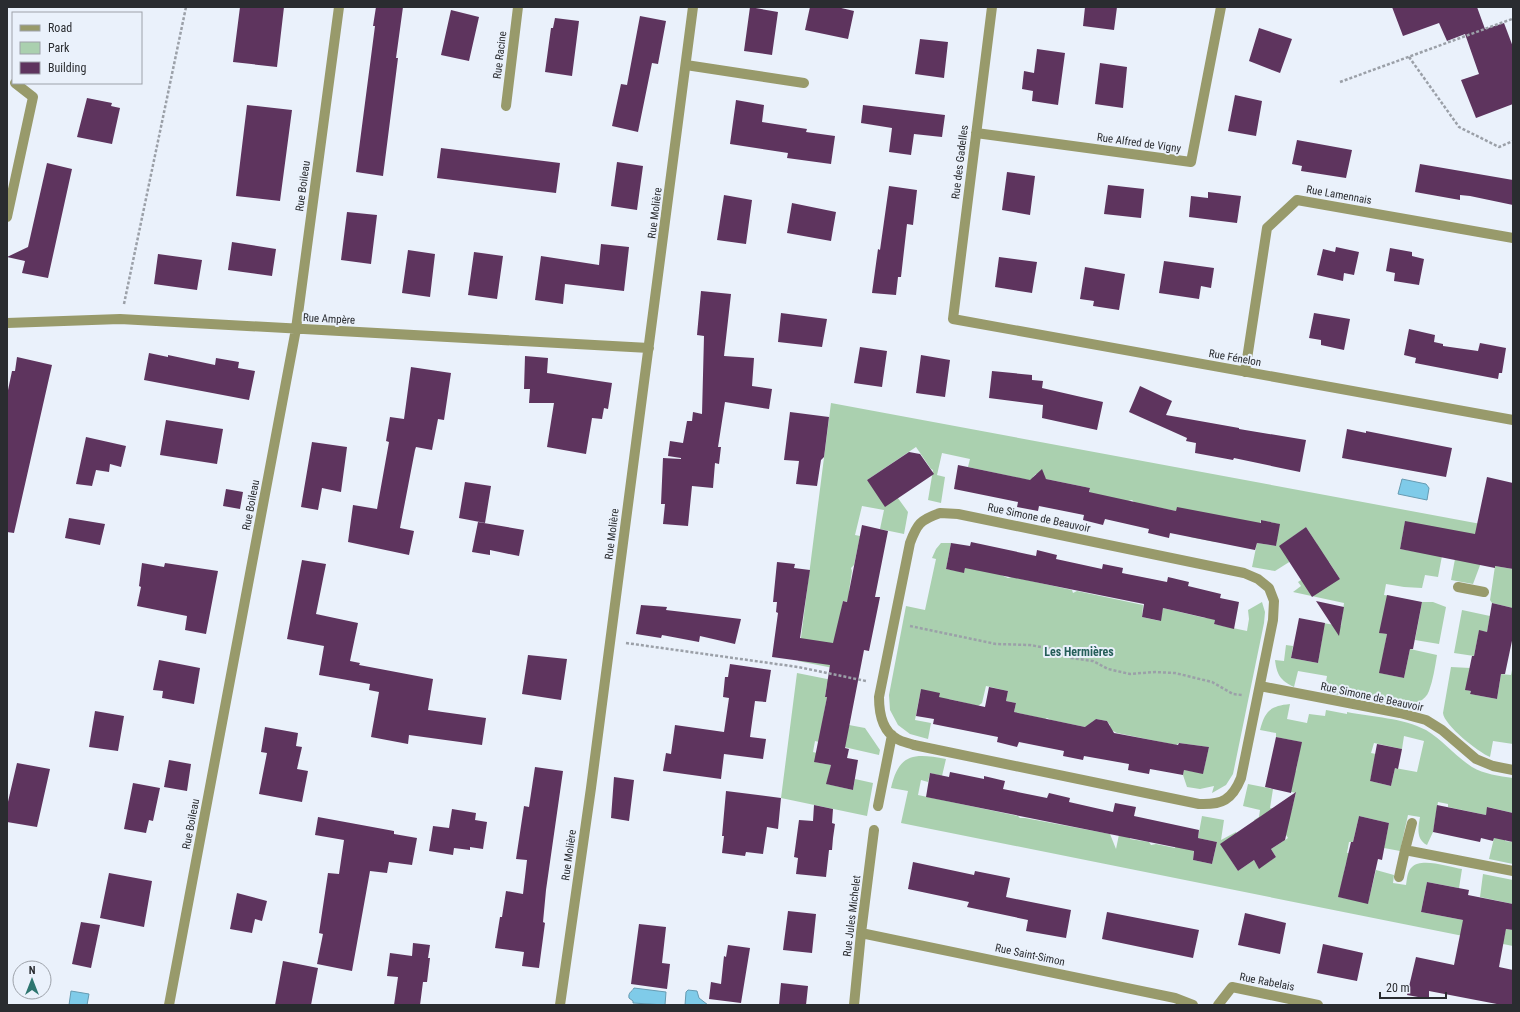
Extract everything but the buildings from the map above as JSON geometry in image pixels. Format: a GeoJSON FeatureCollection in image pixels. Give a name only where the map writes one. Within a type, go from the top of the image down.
{"type":"FeatureCollection","features":[{"type":"Feature","properties":{"kind":"street","name":"Rue Boileau"},"geometry":{"type":"LineString","coordinates":[[169,1005],[296,329],[339,7]]}},
{"type":"Feature","properties":{"kind":"street","name":"Rue Racine"},"geometry":{"type":"LineString","coordinates":[[506,106],[518,7]]}},
{"type":"Feature","properties":{"kind":"street","name":"Rue Molière"},"geometry":{"type":"LineString","coordinates":[[560,1005],[694,7]]}},
{"type":"Feature","properties":{"kind":"street","name":"Rue des Gadelles"},"geometry":{"type":"LineString","coordinates":[[953,319],[992,7]]}},
{"type":"Feature","properties":{"kind":"street","name":"Rue Alfred de Vigny"},"geometry":{"type":"LineString","coordinates":[[976,133],[1191,162],[1221,7]]}},
{"type":"Feature","properties":{"kind":"street"},"geometry":{"type":"LineString","coordinates":[[686,65],[804,82]]}},
{"type":"Feature","properties":{"kind":"street"},"geometry":{"type":"LineString","coordinates":[[7,217],[33,97],[17,84]]}},
{"type":"Feature","properties":{"kind":"street","name":"Rue Lamennais"},"geometry":{"type":"LineString","coordinates":[[1245,372],[1267,228],[1297,200],[1513,238]]}},
{"type":"Feature","properties":{"kind":"street","name":"Rue Ampère"},"geometry":{"type":"LineString","coordinates":[[7,323],[120,318],[649,348]]}},
{"type":"Feature","properties":{"kind":"street","name":"Rue Fénelon"},"geometry":{"type":"LineString","coordinates":[[953,319],[1513,420]]}},
{"type":"Feature","properties":{"kind":"street","name":"Rue Simone de Beauvoir"},"geometry":{"type":"LineString","coordinates":[[940,513],[958,514],[1244,573],[1258,579],[1269,588],[1274,601],[1273,620],[1241,778],[1236,790],[1226,800],[1212,805],[1199,804],[914,745],[896,739],[886,728],[879,712],[879,697],[894,622],[914,530],[925,518],[940,513]]}},
{"type":"Feature","properties":{"kind":"street"},"geometry":{"type":"LineString","coordinates":[[1458,586],[1484,592]]}},
{"type":"Feature","properties":{"kind":"street","name":"Rue Simone de Beauvoir"},"geometry":{"type":"LineString","coordinates":[[1260,686],[1400,713],[1426,720],[1442,730],[1476,759],[1493,766],[1513,770]]}},
{"type":"Feature","properties":{"kind":"street"},"geometry":{"type":"LineString","coordinates":[[878,806],[892,735]]}},
{"type":"Feature","properties":{"kind":"street"},"geometry":{"type":"LineString","coordinates":[[1399,877],[1412,822]]}},
{"type":"Feature","properties":{"kind":"street","name":"Rue Jules Michelet"},"geometry":{"type":"LineString","coordinates":[[854,1005],[861,933],[874,830]]}},
{"type":"Feature","properties":{"kind":"street"},"geometry":{"type":"LineString","coordinates":[[1405,850],[1513,871]]}},
{"type":"Feature","properties":{"kind":"street","name":"Rue Saint-Simon"},"geometry":{"type":"LineString","coordinates":[[861,933],[1175,998],[1193,1005]]}},
{"type":"Feature","properties":{"kind":"street","name":"Rue Rabelais"},"geometry":{"type":"LineString","coordinates":[[1218,1005],[1232,988],[1318,1005]]}},
{"type":"Feature","properties":{"kind":"path"},"geometry":{"type":"LineString","coordinates":[[120,318],[186,7]]}},
{"type":"Feature","properties":{"kind":"path"},"geometry":{"type":"LineString","coordinates":[[1340,82],[1512,19]]}},
{"type":"Feature","properties":{"kind":"path"},"geometry":{"type":"LineString","coordinates":[[1408,57],[1459,128],[1499,147],[1513,141]]}},
{"type":"Feature","properties":{"kind":"path"},"geometry":{"type":"LineString","coordinates":[[894,622],[988,643],[1030,645],[1051,649],[1071,658],[1093,660],[1108,669],[1130,674],[1154,672],[1175,673],[1212,682],[1224,687],[1233,694],[1258,699]]}},
{"type":"Feature","properties":{"kind":"path"},"geometry":{"type":"LineString","coordinates":[[610,641],[798,667],[882,684]]}},
{"type":"Feature","properties":{"kind":"green space"},"geometry":{"type":"Polygon","coordinates":[[[831,403],[1513,530],[1482,560],[1473,584],[1451,580],[1455,559],[1405,522],[1400,549],[1442,556],[1438,577],[1425,575],[1422,588],[1386,584],[1384,595],[1391,596],[1380,633],[1387,634],[1380,673],[1404,678],[1410,649],[1437,655],[1429,691],[1424,699],[1416,703],[1394,704],[1351,695],[1350,697],[1324,692],[1327,676],[1298,671],[1294,687],[1285,682],[1278,673],[1275,660],[1284,661],[1286,645],[1293,646],[1291,658],[1318,663],[1323,633],[1317,622],[1341,626],[1344,603],[1293,592],[1301,586],[1298,582],[1301,580],[1340,579],[1329,562],[1317,570],[1306,552],[1317,544],[1306,527],[1284,543],[1294,559],[1275,571],[1252,567],[1257,543],[1276,546],[1279,524],[1261,520],[1258,532],[1220,516],[1215,542],[1190,537],[1176,511],[1135,503],[1132,500],[1088,501],[1090,488],[1046,479],[1044,476],[1036,474],[1033,477],[1033,481],[968,467],[970,459],[942,453],[937,475],[945,477],[941,503],[928,500],[933,470],[916,447],[867,480],[895,494],[908,512],[904,534],[880,529],[884,510],[862,506],[855,535],[860,536],[854,565],[851,568],[852,571],[849,591],[862,594],[860,604],[843,601],[841,611],[845,612],[833,668],[798,661],[831,403]]]}},
{"type":"Feature","properties":{"kind":"green space"},"geometry":{"type":"Polygon","coordinates":[[[941,543],[951,543],[946,569],[964,572],[967,560],[1008,578],[1012,577],[1072,590],[1073,593],[1077,591],[1143,605],[1142,617],[1160,621],[1163,608],[1205,618],[1217,612],[1214,624],[1247,631],[1249,619],[1248,610],[1262,602],[1265,612],[1264,623],[1233,774],[1226,785],[1212,793],[1214,786],[1200,789],[1187,787],[1183,775],[1184,770],[1203,773],[1209,747],[1179,743],[1176,745],[1113,731],[1108,732],[1110,725],[1107,721],[1096,719],[1092,722],[1090,728],[1014,712],[1016,703],[1006,701],[1008,691],[986,686],[982,703],[978,706],[949,699],[947,708],[921,689],[915,720],[931,723],[928,739],[910,734],[898,725],[890,710],[889,695],[906,606],[925,610],[936,559],[932,558],[936,549],[941,543]]]}},
{"type":"Feature","properties":{"kind":"green space"},"geometry":{"type":"Polygon","coordinates":[[[1495,566],[1513,569],[1513,608],[1492,603],[1490,600],[1495,566]]]}},
{"type":"Feature","properties":{"kind":"green space"},"geometry":{"type":"Polygon","coordinates":[[[1422,602],[1433,602],[1446,607],[1439,644],[1415,640],[1422,602]]]}},
{"type":"Feature","properties":{"kind":"green space"},"geometry":{"type":"Polygon","coordinates":[[[1462,610],[1490,616],[1487,632],[1479,631],[1474,656],[1454,653],[1462,610]]]}},
{"type":"Feature","properties":{"kind":"green space"},"geometry":{"type":"Polygon","coordinates":[[[1513,665],[1513,744],[1493,741],[1490,757],[1462,738],[1445,718],[1443,713],[1451,667],[1470,668],[1466,690],[1471,691],[1470,694],[1497,699],[1501,674],[1511,675],[1513,665]]]}},
{"type":"Feature","properties":{"kind":"green space"},"geometry":{"type":"Polygon","coordinates":[[[797,673],[857,685],[843,687],[827,684],[825,696],[827,697],[819,742],[815,741],[813,752],[817,753],[815,762],[831,765],[827,784],[853,790],[855,779],[873,783],[867,816],[781,798],[797,673]]]}},
{"type":"Feature","properties":{"kind":"green space"},"geometry":{"type":"Polygon","coordinates":[[[1290,704],[1287,719],[1307,723],[1309,714],[1325,716],[1326,710],[1398,720],[1408,723],[1432,734],[1472,767],[1487,773],[1513,778],[1513,813],[1488,807],[1486,815],[1448,807],[1448,804],[1438,802],[1433,832],[1427,845],[1423,843],[1419,836],[1418,829],[1420,817],[1408,815],[1400,851],[1384,848],[1389,823],[1359,816],[1353,842],[1349,842],[1347,853],[1351,853],[1346,863],[1339,897],[1368,903],[1376,870],[1394,875],[1393,883],[1406,885],[1409,871],[1416,864],[1429,863],[1462,869],[1459,888],[1427,882],[1421,912],[1463,920],[1504,938],[1506,929],[1513,930],[1513,946],[901,823],[908,791],[891,788],[898,768],[903,762],[910,758],[925,756],[946,759],[942,776],[930,773],[928,782],[921,780],[918,795],[1018,816],[1020,818],[1110,834],[1116,849],[1121,825],[1132,827],[1130,839],[1149,842],[1151,845],[1156,844],[1175,848],[1177,837],[1194,848],[1193,860],[1212,864],[1217,842],[1198,838],[1202,816],[1224,820],[1221,840],[1236,832],[1239,837],[1223,848],[1238,871],[1254,860],[1259,868],[1276,857],[1271,849],[1288,838],[1273,815],[1257,825],[1254,820],[1259,817],[1260,810],[1243,806],[1248,784],[1273,789],[1270,808],[1291,812],[1296,793],[1283,790],[1282,769],[1296,771],[1301,742],[1276,737],[1276,733],[1260,730],[1266,714],[1273,708],[1290,704]],[[1404,736],[1402,749],[1374,743],[1371,753],[1376,754],[1370,781],[1391,786],[1395,768],[1417,772],[1424,741],[1404,736]]]}},
{"type":"Feature","properties":{"kind":"green space"},"geometry":{"type":"Polygon","coordinates":[[[849,725],[865,728],[880,750],[879,755],[844,747],[849,725]]]}},
{"type":"Feature","properties":{"kind":"green space"},"geometry":{"type":"Polygon","coordinates":[[[1495,834],[1505,836],[1505,841],[1513,842],[1513,864],[1489,859],[1495,834]]]}},
{"type":"Feature","properties":{"kind":"green space"},"geometry":{"type":"Polygon","coordinates":[[[1483,874],[1513,880],[1513,904],[1480,897],[1483,874]]]}},
{"type":"Feature","properties":{"kind":"water"},"geometry":{"type":"Polygon","coordinates":[[[1402,479],[1426,484],[1429,488],[1427,500],[1398,494],[1402,479]]]}},
{"type":"Feature","properties":{"kind":"water"},"geometry":{"type":"Polygon","coordinates":[[[634,988],[666,992],[665,1005],[633,1003],[629,996],[634,988]]]}},
{"type":"Feature","properties":{"kind":"water"},"geometry":{"type":"Polygon","coordinates":[[[688,990],[697,991],[699,998],[708,1005],[685,1005],[686,992],[688,990]]]}},
{"type":"Feature","properties":{"kind":"water"},"geometry":{"type":"Polygon","coordinates":[[[71,991],[89,994],[87,1005],[69,1005],[71,991]]]}},
{"type":"Feature","properties":{"kind":"district","name":"Les Hermières"},"geometry":{"type":"Point","coordinates":[1079,652]}}]}
